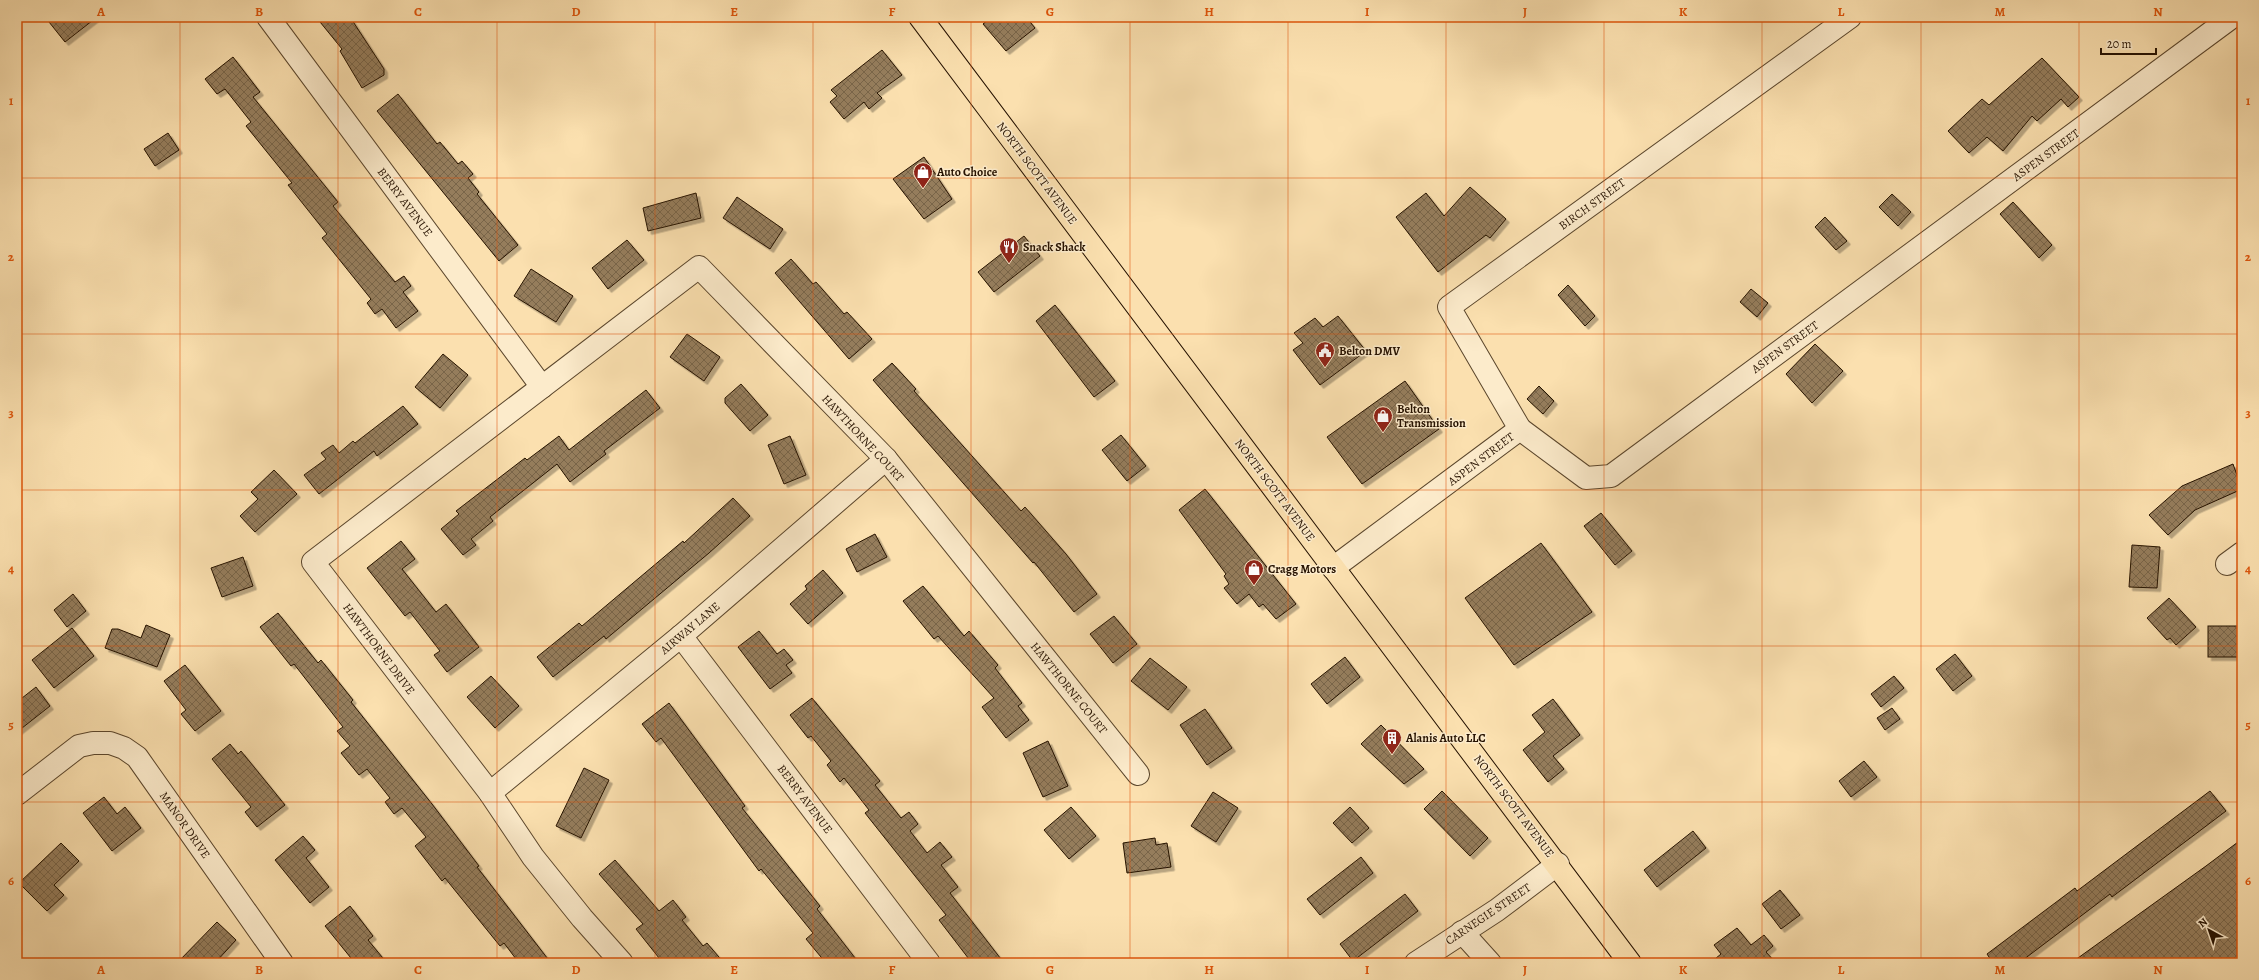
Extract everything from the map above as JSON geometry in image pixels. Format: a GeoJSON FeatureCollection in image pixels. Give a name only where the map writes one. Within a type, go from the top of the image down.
{"type":"FeatureCollection","features":[{"type":"Feature","properties":{"kind":"main road","name":"NORTH SCOTT AVENUE"},"geometry":{"type":"LineString","coordinates":[[920,17],[1333,568],[1558,864],[1630,963]]}},
{"type":"Feature","properties":{"kind":"street","name":"BERRY AVENUE"},"geometry":{"type":"LineString","coordinates":[[268,17],[542,387]]}},
{"type":"Feature","properties":{"kind":"street","name":"BIRCH STREET"},"geometry":{"type":"LineString","coordinates":[[1520,430],[1449,307],[1850,17]]}},
{"type":"Feature","properties":{"kind":"street","name":"ASPEN STREET"},"geometry":{"type":"LineString","coordinates":[[1333,568],[1520,430],[1586,478],[1611,476],[2232,17]]}},
{"type":"Feature","properties":{"kind":"street","name":"HAWTHORNE COURT"},"geometry":{"type":"LineString","coordinates":[[542,387],[699,267],[886,459],[1138,774]]}},
{"type":"Feature","properties":{"kind":"street","name":"HAWTHORNE DRIVE"},"geometry":{"type":"LineString","coordinates":[[542,387],[313,562],[490,792],[533,857],[582,918],[622,963]]}},
{"type":"Feature","properties":{"kind":"street","name":"AIRWAY LANE"},"geometry":{"type":"LineString","coordinates":[[490,792],[681,636],[886,459]]}},
{"type":"Feature","properties":{"kind":"street","name":"BERRY AVENUE"},"geometry":{"type":"LineString","coordinates":[[681,636],[929,963]]}},
{"type":"Feature","properties":{"kind":"street","name":"MANOR DRIVE"},"geometry":{"type":"LineString","coordinates":[[17,794],[79,746],[93,743],[117,746],[137,758],[282,963]]}},
{"type":"Feature","properties":{"kind":"street","name":"CARNEGIE STREET"},"geometry":{"type":"LineString","coordinates":[[1416,963],[1498,910],[1558,864]]}},
{"type":"Feature","properties":{"kind":"street"},"geometry":{"type":"LineString","coordinates":[[1462,932],[1490,963]]}},
{"type":"Feature","properties":{"kind":"building"},"geometry":{"type":"Polygon","coordinates":[[[45,17],[97,17],[65,42],[45,17]]]}},
{"type":"Feature","properties":{"kind":"building"},"geometry":{"type":"Polygon","coordinates":[[[316,17],[350,17],[384,69],[384,75],[362,88],[340,51],[342,49],[316,17]]]}},
{"type":"Feature","properties":{"kind":"building"},"geometry":{"type":"Polygon","coordinates":[[[991,17],[1026,17],[1035,28],[1006,51],[983,24],[991,17]]]}},
{"type":"Feature","properties":{"kind":"building"},"geometry":{"type":"Polygon","coordinates":[[[882,50],[902,75],[877,93],[882,98],[869,109],[864,102],[844,119],[830,102],[837,96],[831,90],[882,50]]]}},
{"type":"Feature","properties":{"kind":"building"},"geometry":{"type":"Polygon","coordinates":[[[233,57],[260,92],[253,97],[338,202],[333,206],[395,282],[404,276],[411,286],[403,292],[418,311],[396,328],[382,309],[375,314],[367,303],[371,299],[322,238],[327,234],[288,185],[292,183],[246,126],[251,122],[225,89],[217,94],[205,79],[233,57]]]}},
{"type":"Feature","properties":{"kind":"building"},"geometry":{"type":"Polygon","coordinates":[[[2042,58],[2079,97],[2068,107],[2061,99],[2037,121],[2032,116],[2003,151],[1987,137],[1969,153],[1948,131],[1982,99],[1989,105],[2042,58]]]}},
{"type":"Feature","properties":{"kind":"building"},"geometry":{"type":"Polygon","coordinates":[[[398,94],[437,144],[440,142],[458,164],[462,161],[473,174],[468,178],[479,192],[477,194],[518,245],[499,261],[377,111],[398,94]]]}},
{"type":"Feature","properties":{"kind":"building"},"geometry":{"type":"Polygon","coordinates":[[[168,133],[179,150],[155,166],[144,149],[168,133]]]}},
{"type":"Feature","properties":{"kind":"building","name":"Auto Choice"},"geometry":{"type":"Polygon","coordinates":[[[924,157],[952,199],[924,219],[893,179],[924,157]]]}},
{"type":"Feature","properties":{"kind":"building"},"geometry":{"type":"Polygon","coordinates":[[[1470,187],[1506,219],[1490,238],[1486,235],[1438,272],[1396,217],[1426,193],[1444,216],[1470,187]]]}},
{"type":"Feature","properties":{"kind":"building"},"geometry":{"type":"Polygon","coordinates":[[[696,193],[701,218],[648,231],[643,208],[696,193]]]}},
{"type":"Feature","properties":{"kind":"building"},"geometry":{"type":"Polygon","coordinates":[[[1892,194],[1911,212],[1898,226],[1879,207],[1892,194]]]}},
{"type":"Feature","properties":{"kind":"building"},"geometry":{"type":"Polygon","coordinates":[[[737,197],[783,229],[770,249],[723,218],[737,197]]]}},
{"type":"Feature","properties":{"kind":"building"},"geometry":{"type":"Polygon","coordinates":[[[2013,202],[2052,245],[2039,258],[2000,214],[2013,202]]]}},
{"type":"Feature","properties":{"kind":"building"},"geometry":{"type":"Polygon","coordinates":[[[1825,217],[1847,241],[1836,250],[1815,227],[1825,217]]]}},
{"type":"Feature","properties":{"kind":"building","name":"Snack Shack"},"geometry":{"type":"Polygon","coordinates":[[[1024,236],[1040,256],[994,292],[978,272],[1024,236]]]}},
{"type":"Feature","properties":{"kind":"building"},"geometry":{"type":"Polygon","coordinates":[[[627,240],[644,260],[608,289],[592,268],[627,240]]]}},
{"type":"Feature","properties":{"kind":"building"},"geometry":{"type":"Polygon","coordinates":[[[791,259],[813,284],[816,282],[844,314],[847,312],[872,339],[849,359],[775,273],[791,259]]]}},
{"type":"Feature","properties":{"kind":"building"},"geometry":{"type":"Polygon","coordinates":[[[531,269],[573,296],[556,322],[514,296],[531,269]]]}},
{"type":"Feature","properties":{"kind":"building"},"geometry":{"type":"Polygon","coordinates":[[[1568,285],[1595,316],[1585,326],[1558,295],[1568,285]]]}},
{"type":"Feature","properties":{"kind":"building"},"geometry":{"type":"Polygon","coordinates":[[[1751,289],[1768,303],[1757,317],[1740,302],[1751,289]]]}},
{"type":"Feature","properties":{"kind":"building"},"geometry":{"type":"Polygon","coordinates":[[[1055,305],[1115,381],[1094,397],[1036,321],[1055,305]]]}},
{"type":"Feature","properties":{"kind":"building","name":"Belton DMV"},"geometry":{"type":"Polygon","coordinates":[[[1338,316],[1366,351],[1320,385],[1293,350],[1303,343],[1294,333],[1315,318],[1323,327],[1338,316]]]}},
{"type":"Feature","properties":{"kind":"building"},"geometry":{"type":"Polygon","coordinates":[[[687,334],[720,357],[704,381],[670,357],[687,334]]]}},
{"type":"Feature","properties":{"kind":"building"},"geometry":{"type":"Polygon","coordinates":[[[1815,344],[1843,371],[1812,403],[1786,374],[1815,344]]]}},
{"type":"Feature","properties":{"kind":"building"},"geometry":{"type":"Polygon","coordinates":[[[443,354],[468,375],[440,408],[415,387],[443,354]]]}},
{"type":"Feature","properties":{"kind":"building"},"geometry":{"type":"Polygon","coordinates":[[[892,363],[916,389],[914,391],[1021,511],[1025,507],[1066,554],[1097,594],[1074,612],[1034,562],[1033,563],[873,380],[892,363]]]}},
{"type":"Feature","properties":{"kind":"building","name":"Belton Transmission"},"geometry":{"type":"Polygon","coordinates":[[[1405,381],[1439,429],[1362,484],[1327,437],[1405,381]]]}},
{"type":"Feature","properties":{"kind":"building"},"geometry":{"type":"Polygon","coordinates":[[[741,384],[768,415],[750,431],[725,403],[725,398],[741,384]]]}},
{"type":"Feature","properties":{"kind":"building"},"geometry":{"type":"Polygon","coordinates":[[[1539,386],[1554,401],[1543,414],[1527,399],[1539,386]]]}},
{"type":"Feature","properties":{"kind":"building"},"geometry":{"type":"Polygon","coordinates":[[[646,390],[660,408],[604,451],[606,454],[570,482],[557,464],[490,517],[493,521],[471,539],[476,545],[463,555],[441,529],[459,514],[456,511],[525,458],[527,460],[559,436],[569,450],[646,390]]]}},
{"type":"Feature","properties":{"kind":"building"},"geometry":{"type":"Polygon","coordinates":[[[403,406],[418,424],[377,456],[374,451],[319,494],[304,475],[326,459],[321,453],[333,445],[339,453],[353,441],[355,443],[403,406]]]}},
{"type":"Feature","properties":{"kind":"building"},"geometry":{"type":"Polygon","coordinates":[[[1121,435],[1146,466],[1127,481],[1102,450],[1121,435]]]}},
{"type":"Feature","properties":{"kind":"building"},"geometry":{"type":"Polygon","coordinates":[[[790,436],[806,475],[784,484],[768,445],[790,436]]]}},
{"type":"Feature","properties":{"kind":"building"},"geometry":{"type":"Polygon","coordinates":[[[2233,464],[2242,489],[2195,510],[2168,535],[2149,515],[2182,486],[2233,464]]]}},
{"type":"Feature","properties":{"kind":"building"},"geometry":{"type":"Polygon","coordinates":[[[274,470],[297,494],[255,532],[240,516],[258,499],[251,492],[274,470]]]}},
{"type":"Feature","properties":{"kind":"building"},"geometry":{"type":"Polygon","coordinates":[[[1205,489],[1296,604],[1276,619],[1263,604],[1259,607],[1249,594],[1237,604],[1224,588],[1229,584],[1224,576],[1226,574],[1179,510],[1205,489]]]}},
{"type":"Feature","properties":{"kind":"building"},"geometry":{"type":"Polygon","coordinates":[[[733,498],[750,516],[709,553],[606,639],[604,636],[553,677],[537,657],[579,623],[582,626],[683,541],[684,543],[733,498]]]}},
{"type":"Feature","properties":{"kind":"building"},"geometry":{"type":"Polygon","coordinates":[[[1601,513],[1632,551],[1615,565],[1584,526],[1601,513]]]}},
{"type":"Feature","properties":{"kind":"building"},"geometry":{"type":"Polygon","coordinates":[[[875,534],[887,557],[857,572],[846,549],[875,534]]]}},
{"type":"Feature","properties":{"kind":"building"},"geometry":{"type":"Polygon","coordinates":[[[401,541],[415,559],[402,569],[436,612],[446,604],[479,647],[447,672],[434,655],[440,651],[410,612],[405,616],[367,568],[401,541]]]}},
{"type":"Feature","properties":{"kind":"building"},"geometry":{"type":"Polygon","coordinates":[[[1541,543],[1592,612],[1514,665],[1465,598],[1541,543]]]}},
{"type":"Feature","properties":{"kind":"building"},"geometry":{"type":"Polygon","coordinates":[[[2132,545],[2160,547],[2157,588],[2129,587],[2132,545]]]}},
{"type":"Feature","properties":{"kind":"building"},"geometry":{"type":"Polygon","coordinates":[[[243,557],[253,586],[222,597],[211,568],[243,557]]]}},
{"type":"Feature","properties":{"kind":"building"},"geometry":{"type":"Polygon","coordinates":[[[823,570],[843,593],[808,624],[790,604],[807,589],[805,586],[823,570]]]}},
{"type":"Feature","properties":{"kind":"building"},"geometry":{"type":"Polygon","coordinates":[[[923,586],[964,636],[969,631],[998,665],[995,668],[1022,703],[1018,706],[1029,720],[1006,738],[982,707],[994,698],[938,636],[934,639],[903,601],[923,586]]]}},
{"type":"Feature","properties":{"kind":"building"},"geometry":{"type":"Polygon","coordinates":[[[73,594],[86,611],[67,627],[54,610],[73,594]]]}},
{"type":"Feature","properties":{"kind":"building"},"geometry":{"type":"Polygon","coordinates":[[[2169,598],[2196,627],[2176,645],[2170,638],[2167,640],[2147,618],[2169,598]]]}},
{"type":"Feature","properties":{"kind":"building"},"geometry":{"type":"Polygon","coordinates":[[[278,613],[318,663],[321,660],[353,700],[351,702],[432,804],[479,866],[477,867],[551,963],[519,963],[504,943],[500,946],[445,878],[442,881],[415,846],[426,837],[402,808],[394,814],[385,802],[390,798],[367,769],[359,775],[341,753],[350,746],[337,731],[343,727],[294,664],[291,666],[260,627],[278,613]]]}},
{"type":"Feature","properties":{"kind":"building"},"geometry":{"type":"Polygon","coordinates":[[[1114,616],[1137,644],[1113,663],[1090,634],[1114,616]]]}},
{"type":"Feature","properties":{"kind":"building"},"geometry":{"type":"Polygon","coordinates":[[[146,625],[170,635],[157,667],[105,648],[112,629],[118,629],[141,638],[146,625]]]}},
{"type":"Feature","properties":{"kind":"building"},"geometry":{"type":"Polygon","coordinates":[[[2208,626],[2242,626],[2242,657],[2208,657],[2208,626]]]}},
{"type":"Feature","properties":{"kind":"building"},"geometry":{"type":"Polygon","coordinates":[[[72,628],[94,656],[54,688],[32,660],[72,628]]]}},
{"type":"Feature","properties":{"kind":"building"},"geometry":{"type":"Polygon","coordinates":[[[759,631],[777,654],[784,649],[793,660],[786,665],[792,673],[770,689],[738,647],[759,631]]]}},
{"type":"Feature","properties":{"kind":"building"},"geometry":{"type":"Polygon","coordinates":[[[1955,654],[1972,676],[1953,691],[1936,669],[1955,654]]]}},
{"type":"Feature","properties":{"kind":"building"},"geometry":{"type":"Polygon","coordinates":[[[1345,657],[1360,677],[1327,704],[1311,684],[1345,657]]]}},
{"type":"Feature","properties":{"kind":"building"},"geometry":{"type":"Polygon","coordinates":[[[1150,658],[1187,687],[1168,710],[1131,681],[1150,658]]]}},
{"type":"Feature","properties":{"kind":"building"},"geometry":{"type":"Polygon","coordinates":[[[185,665],[221,711],[195,731],[181,714],[186,710],[164,681],[185,665]]]}},
{"type":"Feature","properties":{"kind":"building"},"geometry":{"type":"Polygon","coordinates":[[[491,676],[519,706],[495,728],[467,697],[491,676]]]}},
{"type":"Feature","properties":{"kind":"building"},"geometry":{"type":"Polygon","coordinates":[[[1894,676],[1904,688],[1881,707],[1871,694],[1894,676]]]}},
{"type":"Feature","properties":{"kind":"building"},"geometry":{"type":"Polygon","coordinates":[[[36,687],[50,706],[17,732],[17,702],[36,687]]]}},
{"type":"Feature","properties":{"kind":"building"},"geometry":{"type":"Polygon","coordinates":[[[812,698],[880,781],[875,785],[901,818],[909,812],[918,824],[910,831],[927,853],[940,842],[952,857],[941,865],[958,887],[950,893],[1004,963],[972,963],[939,920],[946,915],[865,813],[869,810],[844,778],[840,782],[827,765],[831,761],[811,736],[808,738],[790,715],[812,698]]]}},
{"type":"Feature","properties":{"kind":"building"},"geometry":{"type":"Polygon","coordinates":[[[1553,699],[1580,735],[1553,756],[1564,769],[1548,782],[1523,750],[1545,732],[1532,715],[1553,699]]]}},
{"type":"Feature","properties":{"kind":"building"},"geometry":{"type":"Polygon","coordinates":[[[669,703],[745,806],[742,808],[820,906],[817,909],[859,963],[826,963],[806,939],[813,933],[761,869],[759,871],[661,738],[656,742],[642,724],[669,703]]]}},
{"type":"Feature","properties":{"kind":"building"},"geometry":{"type":"Polygon","coordinates":[[[1892,708],[1900,719],[1885,730],[1877,718],[1892,708]]]}},
{"type":"Feature","properties":{"kind":"building"},"geometry":{"type":"Polygon","coordinates":[[[1205,709],[1232,748],[1207,765],[1180,725],[1205,709]]]}},
{"type":"Feature","properties":{"kind":"building","name":"Alanis Auto LLC"},"geometry":{"type":"Polygon","coordinates":[[[1381,725],[1424,769],[1404,784],[1361,744],[1381,725]]]}},
{"type":"Feature","properties":{"kind":"building"},"geometry":{"type":"Polygon","coordinates":[[[1048,741],[1068,786],[1043,797],[1023,753],[1048,741]]]}},
{"type":"Feature","properties":{"kind":"building"},"geometry":{"type":"Polygon","coordinates":[[[230,744],[238,754],[241,751],[285,805],[257,827],[245,812],[251,807],[212,759],[230,744]]]}},
{"type":"Feature","properties":{"kind":"building"},"geometry":{"type":"Polygon","coordinates":[[[1864,761],[1877,777],[1851,797],[1839,781],[1864,761]]]}},
{"type":"Feature","properties":{"kind":"building"},"geometry":{"type":"Polygon","coordinates":[[[584,768],[609,780],[581,838],[556,826],[584,768]]]}},
{"type":"Feature","properties":{"kind":"building"},"geometry":{"type":"Polygon","coordinates":[[[1442,791],[1488,838],[1470,856],[1424,809],[1442,791]]]}},
{"type":"Feature","properties":{"kind":"building"},"geometry":{"type":"Polygon","coordinates":[[[2210,791],[2226,811],[2112,897],[2110,894],[2019,963],[1993,963],[1987,954],[2075,888],[2077,891],[2210,791]]]}},
{"type":"Feature","properties":{"kind":"building"},"geometry":{"type":"Polygon","coordinates":[[[1213,792],[1238,808],[1216,842],[1191,826],[1213,792]]]}},
{"type":"Feature","properties":{"kind":"building"},"geometry":{"type":"Polygon","coordinates":[[[104,797],[117,814],[125,807],[141,828],[112,851],[83,813],[104,797]]]}},
{"type":"Feature","properties":{"kind":"building"},"geometry":{"type":"Polygon","coordinates":[[[1071,807],[1096,836],[1069,859],[1044,830],[1071,807]]]}},
{"type":"Feature","properties":{"kind":"building"},"geometry":{"type":"Polygon","coordinates":[[[1350,807],[1369,828],[1352,843],[1333,823],[1350,807]]]}},
{"type":"Feature","properties":{"kind":"building"},"geometry":{"type":"Polygon","coordinates":[[[1693,831],[1706,848],[1657,887],[1644,870],[1693,831]]]}},
{"type":"Feature","properties":{"kind":"building"},"geometry":{"type":"Polygon","coordinates":[[[303,836],[315,850],[306,858],[329,887],[310,903],[275,860],[303,836]]]}},
{"type":"Feature","properties":{"kind":"building"},"geometry":{"type":"Polygon","coordinates":[[[1155,838],[1156,845],[1167,843],[1171,867],[1127,873],[1123,843],[1155,838]]]}},
{"type":"Feature","properties":{"kind":"building"},"geometry":{"type":"Polygon","coordinates":[[[2242,839],[2242,963],[2071,963],[2206,866],[2242,839]]]}},
{"type":"Feature","properties":{"kind":"building"},"geometry":{"type":"Polygon","coordinates":[[[61,843],[79,861],[54,885],[64,895],[47,911],[19,883],[61,843]]]}},
{"type":"Feature","properties":{"kind":"building"},"geometry":{"type":"Polygon","coordinates":[[[1361,857],[1373,873],[1320,915],[1307,899],[1361,857]]]}},
{"type":"Feature","properties":{"kind":"building"},"geometry":{"type":"Polygon","coordinates":[[[615,860],[659,911],[673,900],[686,917],[682,920],[703,946],[707,943],[724,963],[663,963],[636,929],[643,924],[599,874],[615,860]]]}},
{"type":"Feature","properties":{"kind":"building"},"geometry":{"type":"Polygon","coordinates":[[[1780,890],[1800,915],[1781,929],[1762,904],[1780,890]]]}},
{"type":"Feature","properties":{"kind":"building"},"geometry":{"type":"Polygon","coordinates":[[[1405,894],[1418,911],[1353,961],[1340,944],[1405,894]]]}},
{"type":"Feature","properties":{"kind":"building"},"geometry":{"type":"Polygon","coordinates":[[[350,906],[373,936],[368,940],[387,963],[355,963],[325,926],[350,906]]]}},
{"type":"Feature","properties":{"kind":"building"},"geometry":{"type":"Polygon","coordinates":[[[217,922],[236,940],[215,963],[177,963],[217,922]]]}},
{"type":"Feature","properties":{"kind":"building"},"geometry":{"type":"Polygon","coordinates":[[[1737,928],[1751,945],[1764,935],[1773,946],[1766,952],[1776,963],[1710,963],[1721,954],[1714,945],[1737,928]]]}},
{"type":"Feature","properties":{"kind":"place","name":"Auto Choice"},"geometry":{"type":"Point","coordinates":[923,189]}},
{"type":"Feature","properties":{"kind":"place","name":"Snack Shack"},"geometry":{"type":"Point","coordinates":[1009,264]}},
{"type":"Feature","properties":{"kind":"place","name":"Belton DMV"},"geometry":{"type":"Point","coordinates":[1325,368]}},
{"type":"Feature","properties":{"kind":"place","name":"Belton Transmission"},"geometry":{"type":"Point","coordinates":[1383,433]}},
{"type":"Feature","properties":{"kind":"place","name":"Cragg Motors"},"geometry":{"type":"Point","coordinates":[1254,586]}},
{"type":"Feature","properties":{"kind":"place","name":"Alanis Auto LLC"},"geometry":{"type":"Point","coordinates":[1392,755]}}]}
